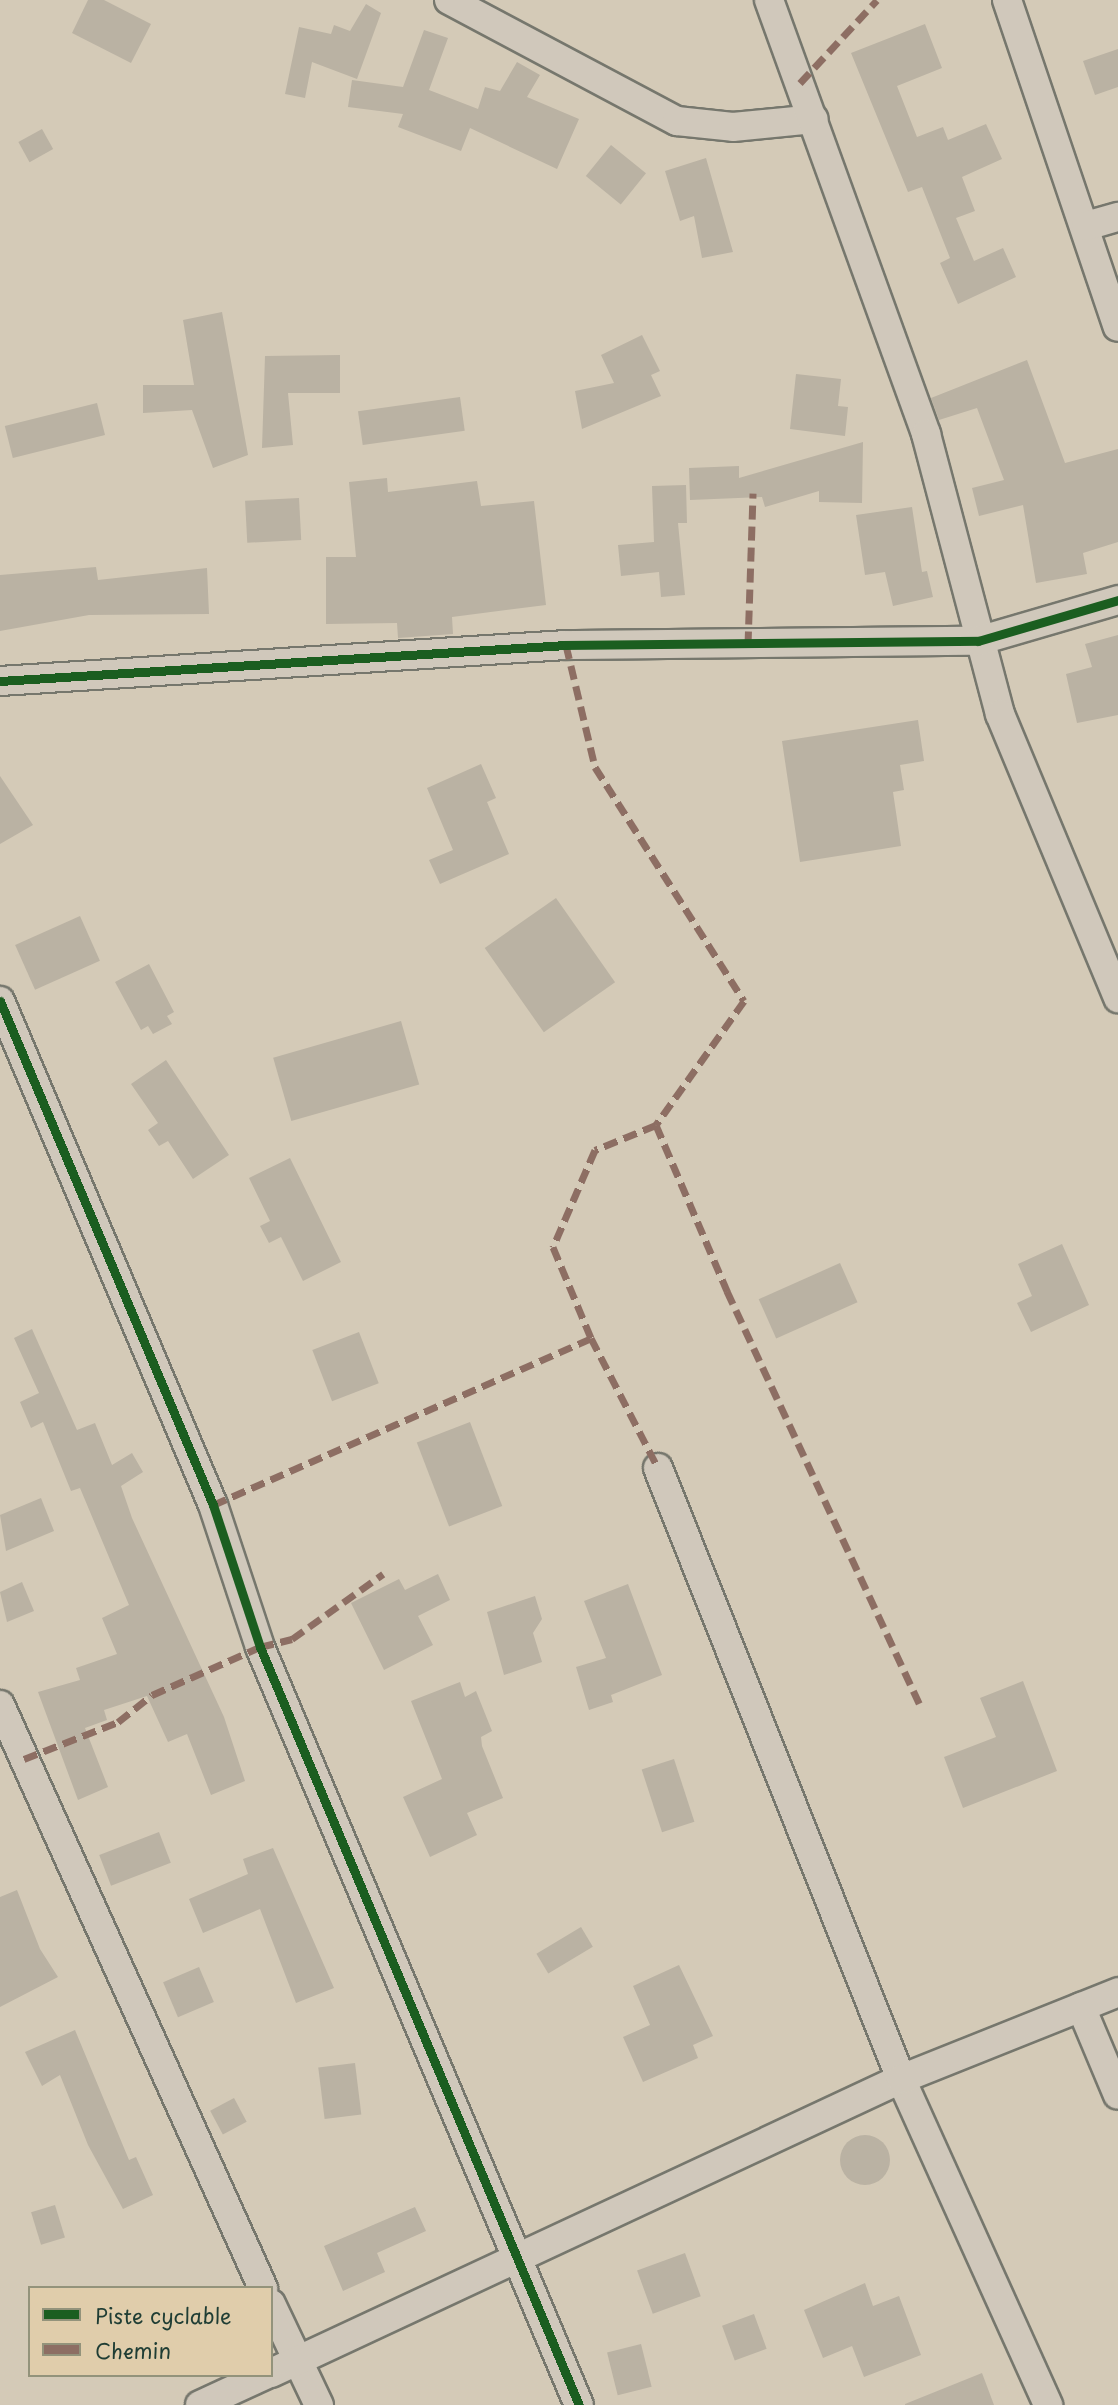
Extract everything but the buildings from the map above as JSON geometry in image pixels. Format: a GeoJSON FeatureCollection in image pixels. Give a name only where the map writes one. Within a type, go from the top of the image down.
{"type":"FeatureCollection","features":[{"type":"Feature","properties":{"kind":"street"},"geometry":{"type":"LineString","coordinates":[[449,0],[677,121],[733,128],[814,119]]}},
{"type":"Feature","properties":{"kind":"street"},"geometry":{"type":"LineString","coordinates":[[769,0],[926,434],[978,641],[1034,804],[1118,998]]}},
{"type":"Feature","properties":{"kind":"street"},"geometry":{"type":"LineString","coordinates":[[1007,0],[1086,226],[1118,327]]}},
{"type":"Feature","properties":{"kind":"street"},"geometry":{"type":"LineString","coordinates":[[1086,226],[1118,217]]}},
{"type":"Feature","properties":{"kind":"street"},"geometry":{"type":"LineString","coordinates":[[0,681],[566,645],[978,641],[1118,600]]}},
{"type":"Feature","properties":{"kind":"street"},"geometry":{"type":"LineString","coordinates":[[0,1001],[213,1505],[260,1647],[579,2405]]}},
{"type":"Feature","properties":{"kind":"street"},"geometry":{"type":"LineString","coordinates":[[659,1468],[901,2079],[1048,2405]]}},
{"type":"Feature","properties":{"kind":"street"},"geometry":{"type":"LineString","coordinates":[[0,1705],[262,2286]]}},
{"type":"Feature","properties":{"kind":"street"},"geometry":{"type":"LineString","coordinates":[[273,2371],[901,2079],[1118,1992]]}},
{"type":"Feature","properties":{"kind":"street"},"geometry":{"type":"LineString","coordinates":[[1081,2007],[1118,2095]]}},
{"type":"Feature","properties":{"kind":"street"},"geometry":{"type":"LineString","coordinates":[[273,2308],[319,2405]]}},
{"type":"Feature","properties":{"kind":"street"},"geometry":{"type":"LineString","coordinates":[[200,2405],[261,2377]]}},
{"type":"Feature","properties":{"kind":"marked path"},"geometry":{"type":"LineString","coordinates":[[800,83],[877,0]]}},
{"type":"Feature","properties":{"kind":"marked path"},"geometry":{"type":"LineString","coordinates":[[748,645],[753,493]]}},
{"type":"Feature","properties":{"kind":"marked path"},"geometry":{"type":"LineString","coordinates":[[566,645],[595,767],[744,1001],[656,1125],[595,1150],[553,1247],[591,1338],[658,1468]]}},
{"type":"Feature","properties":{"kind":"marked path"},"geometry":{"type":"LineString","coordinates":[[656,1125],[727,1291],[920,1705]]}},
{"type":"Feature","properties":{"kind":"marked path"},"geometry":{"type":"LineString","coordinates":[[213,1505],[591,1338]]}},
{"type":"Feature","properties":{"kind":"marked path"},"geometry":{"type":"LineString","coordinates":[[24,1759],[118,1722],[152,1695],[260,1647],[292,1639],[383,1574]]}},
{"type":"Feature","properties":{"kind":"cycle path"},"geometry":{"type":"LineString","coordinates":[[0,681],[566,645],[978,641],[1118,600]]}},
{"type":"Feature","properties":{"kind":"cycle path"},"geometry":{"type":"LineString","coordinates":[[0,1001],[213,1505],[260,1647],[579,2405]]}}]}
